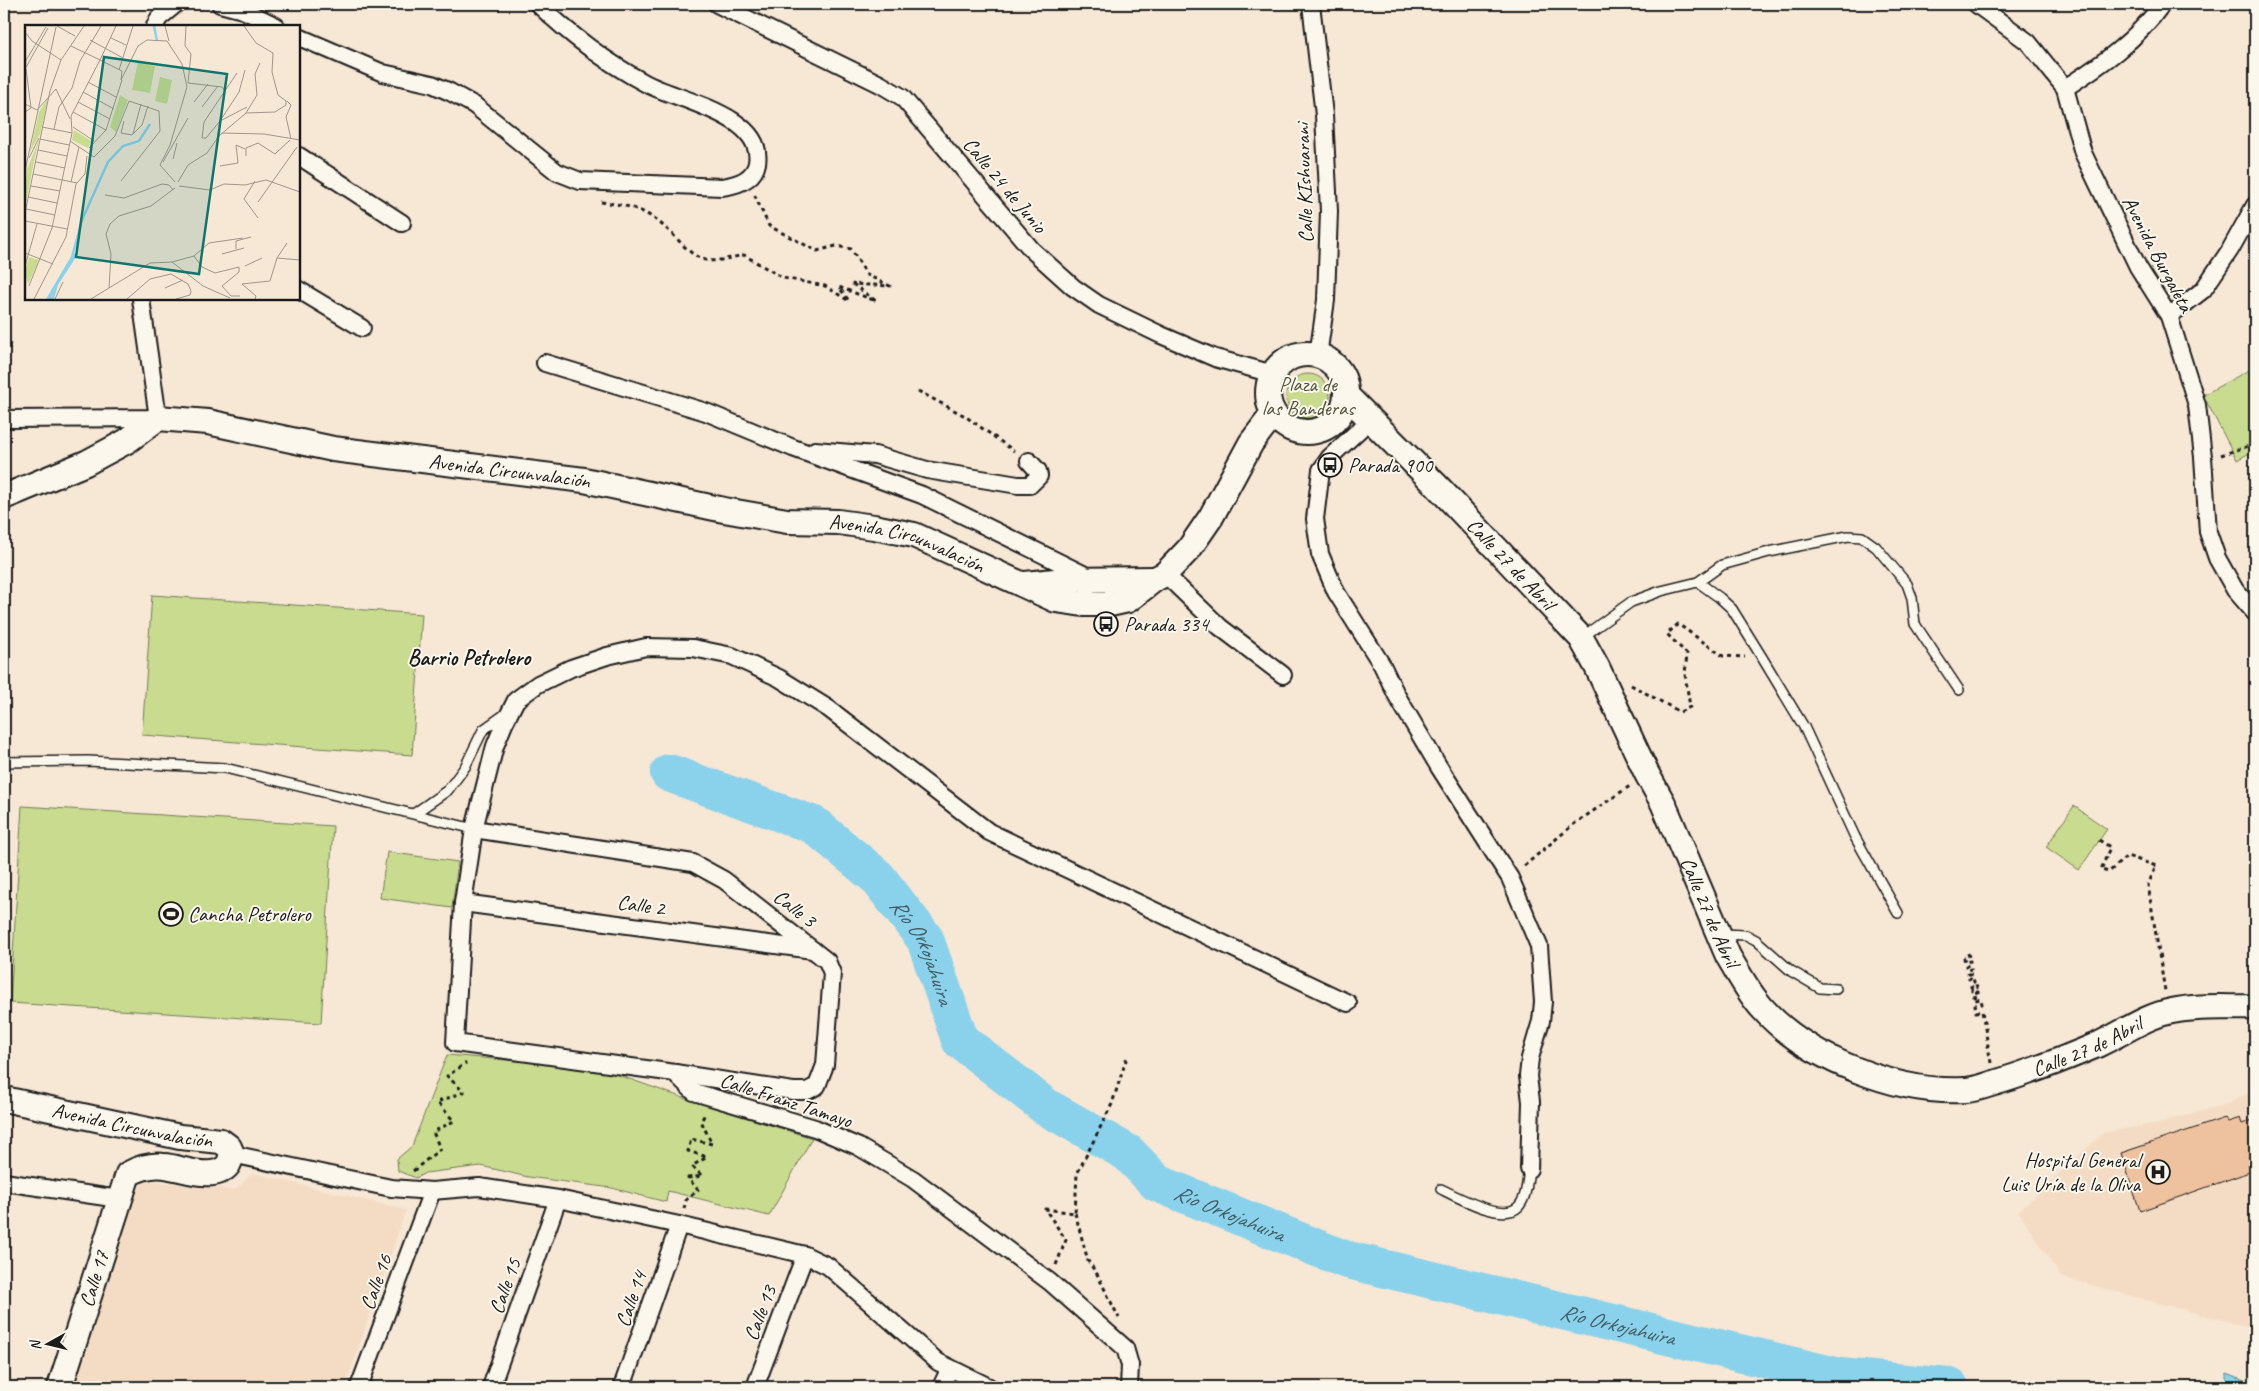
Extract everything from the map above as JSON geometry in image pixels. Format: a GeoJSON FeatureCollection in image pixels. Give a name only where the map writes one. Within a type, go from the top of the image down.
{"type":"FeatureCollection","features":[{"type":"Feature","properties":{"kind":"main road"},"geometry":{"type":"LineString","coordinates":[[1305,354],[1318,356],[1330,361],[1339,370],[1344,382],[1346,395],[1344,408],[1338,418],[1328,427],[1317,432],[1304,433],[1292,430],[1273,414],[1268,394],[1273,374],[1281,364],[1292,357],[1305,354]]}},
{"type":"Feature","properties":{"kind":"main road","name":"Calle 27 de Abril"},"geometry":{"type":"LineString","coordinates":[[1346,395],[1438,486],[1581,638],[1663,803],[1718,934],[1741,978],[1763,1009],[1791,1035],[1840,1062],[1878,1078],[1934,1089],[1966,1090],[1995,1083],[2098,1045],[2126,1029],[2172,1011],[2255,1007]]}},
{"type":"Feature","properties":{"kind":"main road","name":"Avenida Circunvalación"},"geometry":{"type":"LineString","coordinates":[[158,418],[208,422],[333,449],[584,480],[724,510],[787,521],[838,522],[874,527],[914,535],[1056,600],[1097,604],[1128,600],[1160,577],[1189,550],[1212,517],[1251,443],[1273,414]]}},
{"type":"Feature","properties":{"kind":"main road"},"geometry":{"type":"LineString","coordinates":[[4,497],[86,463],[127,441],[158,418]]}},
{"type":"Feature","properties":{"kind":"main road","name":"Avenida Circunvalación"},"geometry":{"type":"LineString","coordinates":[[1024,584],[1093,578],[1160,577]]}},
{"type":"Feature","properties":{"kind":"main road","name":"Avenida Circunvalación"},"geometry":{"type":"LineString","coordinates":[[4,1099],[180,1137],[221,1141],[229,1146],[232,1154],[228,1164],[220,1170],[209,1173],[163,1165],[136,1170],[128,1174],[119,1199]]}},
{"type":"Feature","properties":{"kind":"main road","name":"Calle 17"},"geometry":{"type":"LineString","coordinates":[[60,1387],[119,1199]]}},
{"type":"Feature","properties":{"kind":"street"},"geometry":{"type":"LineString","coordinates":[[156,25],[159,18],[176,4]]}},
{"type":"Feature","properties":{"kind":"street"},"geometry":{"type":"LineString","coordinates":[[220,4],[243,10],[274,25]]}},
{"type":"Feature","properties":{"kind":"street"},"geometry":{"type":"LineString","coordinates":[[300,37],[383,73],[432,84],[450,92],[474,105],[557,172],[567,177],[580,181],[722,187],[736,185],[747,179],[756,166],[758,151],[750,136],[742,128],[722,113],[676,97],[645,83],[601,56],[564,28],[538,4]]}},
{"type":"Feature","properties":{"kind":"street","name":"Calle 24 de Junio"},"geometry":{"type":"LineString","coordinates":[[717,4],[880,84],[902,97],[1032,250],[1073,287],[1098,305],[1160,336],[1215,358],[1273,374]]}},
{"type":"Feature","properties":{"kind":"street","name":"Avenida Burgaleta"},"geometry":{"type":"LineString","coordinates":[[1976,4],[2028,42],[2066,88],[2083,153],[2138,267],[2169,316],[2197,405],[2208,532],[2217,558],[2235,590],[2255,614]]}},
{"type":"Feature","properties":{"kind":"street"},"geometry":{"type":"LineString","coordinates":[[2066,88],[2117,53],[2151,19],[2162,4]]}},
{"type":"Feature","properties":{"kind":"street","name":"Calle KIshuarani"},"geometry":{"type":"LineString","coordinates":[[1311,6],[1324,116],[1329,211],[1326,300],[1318,356]]}},
{"type":"Feature","properties":{"kind":"street"},"geometry":{"type":"LineString","coordinates":[[300,157],[402,223]]}},
{"type":"Feature","properties":{"kind":"street"},"geometry":{"type":"LineString","coordinates":[[2169,316],[2203,290],[2230,250],[2255,205]]}},
{"type":"Feature","properties":{"kind":"street"},"geometry":{"type":"LineString","coordinates":[[300,291],[362,328]]}},
{"type":"Feature","properties":{"kind":"street"},"geometry":{"type":"LineString","coordinates":[[4,419],[158,418],[141,300]]}},
{"type":"Feature","properties":{"kind":"street"},"geometry":{"type":"LineString","coordinates":[[545,363],[706,412],[793,448],[922,495],[1093,578],[1097,604]]}},
{"type":"Feature","properties":{"kind":"street"},"geometry":{"type":"LineString","coordinates":[[1371,419],[1330,457],[1321,470],[1315,519],[1320,554],[1336,592],[1382,665],[1439,767],[1510,878],[1539,946],[1542,979],[1541,1021],[1530,1058],[1528,1076],[1531,1102],[1529,1169]]}},
{"type":"Feature","properties":{"kind":"street"},"geometry":{"type":"LineString","coordinates":[[793,448],[876,456],[927,470],[1018,485],[1030,484],[1039,476],[1038,471],[1029,462]]}},
{"type":"Feature","properties":{"kind":"street"},"geometry":{"type":"LineString","coordinates":[[1160,577],[1282,675]]}},
{"type":"Feature","properties":{"kind":"street"},"geometry":{"type":"LineString","coordinates":[[676,1073],[455,1043],[463,903],[474,829],[495,746],[510,711],[516,700],[538,684],[571,668],[607,656],[646,647],[693,648],[732,656],[780,678],[829,709],[989,832],[1348,1003]]}},
{"type":"Feature","properties":{"kind":"street","name":"Calle 3"},"geometry":{"type":"LineString","coordinates":[[474,829],[693,863],[724,880],[827,961],[832,973],[825,1065],[816,1086],[807,1090],[793,1090],[676,1073]]}},
{"type":"Feature","properties":{"kind":"street","name":"Calle 2"},"geometry":{"type":"LineString","coordinates":[[463,903],[814,950]]}},
{"type":"Feature","properties":{"kind":"street","name":"Calle Franz Tamayo"},"geometry":{"type":"LineString","coordinates":[[676,1073],[694,1092],[815,1128],[858,1147],[913,1179],[1050,1282],[1126,1348]]}},
{"type":"Feature","properties":{"kind":"street"},"geometry":{"type":"LineString","coordinates":[[232,1154],[392,1188],[432,1191],[479,1187],[558,1199],[805,1255],[828,1266],[938,1362],[989,1387]]}},
{"type":"Feature","properties":{"kind":"street"},"geometry":{"type":"LineString","coordinates":[[4,1182],[119,1199]]}},
{"type":"Feature","properties":{"kind":"street","name":"Calle 16"},"geometry":{"type":"LineString","coordinates":[[359,1387],[432,1191]]}},
{"type":"Feature","properties":{"kind":"street","name":"Calle 15"},"geometry":{"type":"LineString","coordinates":[[491,1387],[558,1199]]}},
{"type":"Feature","properties":{"kind":"street","name":"Calle 14"},"geometry":{"type":"LineString","coordinates":[[622,1387],[679,1225]]}},
{"type":"Feature","properties":{"kind":"street","name":"Calle 13"},"geometry":{"type":"LineString","coordinates":[[755,1387],[805,1255]]}},
{"type":"Feature","properties":{"kind":"street"},"geometry":{"type":"LineString","coordinates":[[1126,1348],[1130,1365],[1129,1387]]}},
{"type":"Feature","properties":{"kind":"street"},"geometry":{"type":"LineString","coordinates":[[941,1387],[950,1368]]}},
{"type":"Feature","properties":{"kind":"lane"},"geometry":{"type":"LineString","coordinates":[[1581,638],[1631,602],[1661,591],[1698,582],[1722,565],[1741,559],[1848,536],[1862,537],[1876,547],[1906,584],[1912,598],[1912,614],[1915,624],[1958,690]]}},
{"type":"Feature","properties":{"kind":"lane"},"geometry":{"type":"LineString","coordinates":[[1698,582],[1732,609],[1763,659],[1804,727],[1855,837],[1898,913]]}},
{"type":"Feature","properties":{"kind":"lane"},"geometry":{"type":"LineString","coordinates":[[415,814],[448,790],[465,767],[483,730],[510,711]]}},
{"type":"Feature","properties":{"kind":"lane"},"geometry":{"type":"LineString","coordinates":[[4,762],[88,761],[225,768],[474,829]]}},
{"type":"Feature","properties":{"kind":"lane"},"geometry":{"type":"LineString","coordinates":[[1718,934],[1746,935],[1756,940],[1791,971],[1820,988],[1836,989]]}},
{"type":"Feature","properties":{"kind":"lane"},"geometry":{"type":"LineString","coordinates":[[1441,1189],[1469,1204],[1489,1210],[1509,1210],[1517,1208],[1524,1199],[1529,1169]]}},
{"type":"Feature","properties":{"kind":"path"},"geometry":{"type":"LineString","coordinates":[[593,200],[630,205],[655,218],[689,250],[703,260],[721,260],[744,255],[783,278],[825,286],[849,301],[839,287],[876,301],[853,284],[890,286],[867,274],[851,249],[836,246],[817,251],[769,226],[747,179]]}},
{"type":"Feature","properties":{"kind":"path"},"geometry":{"type":"LineString","coordinates":[[918,391],[964,416],[1029,462]]}},
{"type":"Feature","properties":{"kind":"path"},"geometry":{"type":"LineString","coordinates":[[2203,457],[2222,454],[2255,444]]}},
{"type":"Feature","properties":{"kind":"path"},"geometry":{"type":"LineString","coordinates":[[1597,667],[1680,712],[1690,707],[1685,674],[1687,654],[1667,634],[1678,624],[1723,656],[1763,659]]}},
{"type":"Feature","properties":{"kind":"path"},"geometry":{"type":"LineString","coordinates":[[1510,878],[1574,824],[1647,774]]}},
{"type":"Feature","properties":{"kind":"path"},"geometry":{"type":"LineString","coordinates":[[2099,840],[2110,847],[2101,870],[2109,872],[2127,856],[2156,866],[2148,885],[2160,952],[2162,984],[2172,1011]]}},
{"type":"Feature","properties":{"kind":"path"},"geometry":{"type":"LineString","coordinates":[[1968,953],[1969,957],[1964,958],[1965,962],[1970,961],[1970,965],[1966,966],[1967,970],[1971,969],[1972,974],[1968,974],[1969,979],[1973,977],[1974,982],[1970,983],[1971,987],[1976,984],[1977,988],[1972,989],[1972,993],[1978,992],[1978,996],[1974,997],[1975,1000],[1982,1000],[1982,1004],[1975,1005],[1976,1012],[1982,1011],[1995,1083]]}},
{"type":"Feature","properties":{"kind":"path"},"geometry":{"type":"LineString","coordinates":[[392,1188],[440,1149],[433,1132],[454,1121],[437,1102],[464,1092],[447,1076],[470,1061],[455,1043]]}},
{"type":"Feature","properties":{"kind":"path"},"geometry":{"type":"LineString","coordinates":[[1126,1348],[1119,1315],[1088,1261],[1075,1213],[1076,1174],[1112,1104],[1127,1057]]}},
{"type":"Feature","properties":{"kind":"path"},"geometry":{"type":"LineString","coordinates":[[679,1225],[686,1200],[698,1190],[688,1178],[702,1176],[692,1166],[707,1157],[688,1151],[691,1139],[712,1144],[701,1121],[715,1099]]}},
{"type":"Feature","properties":{"kind":"path"},"geometry":{"type":"LineString","coordinates":[[1050,1282],[1066,1240],[1045,1209],[1075,1213]]}},
{"type":"Feature","properties":{"kind":"shaded area","name":"Hospital General Luis Uría de la Oliva"},"geometry":{"type":"Polygon","coordinates":[[[2255,1089],[2255,1329],[2061,1277],[2018,1211],[2103,1133],[2158,1123],[2230,1103],[2255,1089]]]}},
{"type":"Feature","properties":{"kind":"shaded area"},"geometry":{"type":"Polygon","coordinates":[[[253,1173],[406,1210],[345,1387],[62,1387],[141,1180],[235,1190],[253,1173]]]}},
{"type":"Feature","properties":{"kind":"green space"},"geometry":{"type":"Polygon","coordinates":[[[2251,369],[2255,376],[2255,450],[2237,460],[2203,395],[2251,369]]]}},
{"type":"Feature","properties":{"kind":"green space","name":"Plaza de las Banderas"},"geometry":{"type":"Polygon","coordinates":[[[1304,374],[1312,374],[1324,380],[1330,396],[1324,412],[1312,418],[1304,418],[1292,412],[1286,400],[1286,392],[1292,380],[1304,374]]]}},
{"type":"Feature","properties":{"kind":"green space"},"geometry":{"type":"Polygon","coordinates":[[[152,595],[422,614],[412,755],[142,735],[152,595]]]}},
{"type":"Feature","properties":{"kind":"green space","name":"Cancha Petrolero"},"geometry":{"type":"Polygon","coordinates":[[[22,806],[333,826],[321,1023],[10,1003],[22,806]]]}},
{"type":"Feature","properties":{"kind":"green space"},"geometry":{"type":"Polygon","coordinates":[[[2074,806],[2107,829],[2079,870],[2046,847],[2074,806]]]}},
{"type":"Feature","properties":{"kind":"green space"},"geometry":{"type":"Polygon","coordinates":[[[387,852],[458,862],[452,908],[380,898],[387,852]]]}},
{"type":"Feature","properties":{"kind":"green space"},"geometry":{"type":"Polygon","coordinates":[[[447,1055],[598,1068],[695,1102],[812,1138],[769,1216],[668,1191],[666,1202],[612,1188],[528,1177],[481,1166],[425,1173],[416,1178],[398,1171],[397,1159],[412,1146],[447,1055]]]}},
{"type":"Feature","properties":{"kind":"water"},"geometry":{"type":"Polygon","coordinates":[[[2226,1373],[2255,1384],[2255,1387],[2226,1387],[2226,1373]]]}},
{"type":"Feature","properties":{"kind":"building"},"geometry":{"type":"Polygon","coordinates":[[[2225,1118],[2228,1122],[2240,1118],[2242,1124],[2255,1119],[2255,1170],[2140,1211],[2121,1153],[2225,1118]]]}},
{"type":"Feature","properties":{"kind":"waterway","name":"Río Orkojahuira"},"geometry":{"type":"LineString","coordinates":[[669,773],[814,825],[877,877],[925,939],[960,1040],[1046,1107],[1128,1153],[1157,1183],[1344,1259],[1840,1377],[1950,1387]]}},
{"type":"Feature","properties":{"kind":"place","name":"Parada 900"},"geometry":{"type":"Point","coordinates":[1330,465]}},
{"type":"Feature","properties":{"kind":"place","name":"Parada 334"},"geometry":{"type":"Point","coordinates":[1106,624]}},
{"type":"Feature","properties":{"kind":"place","name":"Cancha Petrolero"},"geometry":{"type":"Point","coordinates":[171,914]}},
{"type":"Feature","properties":{"kind":"place","name":"Hospital General Luis Uría de la Oliva"},"geometry":{"type":"Point","coordinates":[2158,1172]}},
{"type":"Feature","properties":{"kind":"district","name":"Barrio Petrolero"},"geometry":{"type":"Point","coordinates":[469,657]}}]}
